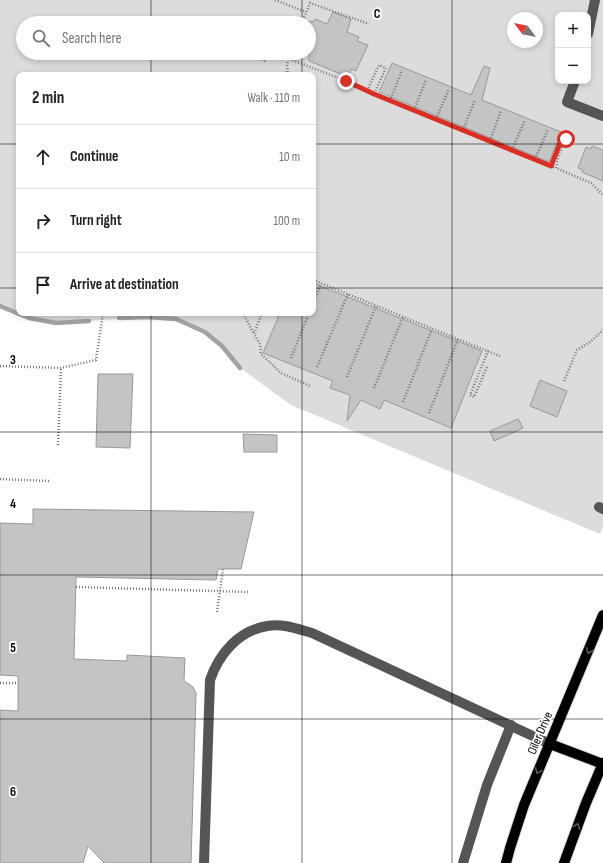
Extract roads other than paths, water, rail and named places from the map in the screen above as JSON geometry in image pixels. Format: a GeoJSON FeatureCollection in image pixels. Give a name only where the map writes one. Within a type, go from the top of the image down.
{"type":"FeatureCollection","features":[{"type":"Feature","properties":{"kind":"main road","name":"Oiler Drive"},"geometry":{"type":"LineString","coordinates":[[506,863],[524,805],[603,615]]}},
{"type":"Feature","properties":{"kind":"main road"},"geometry":{"type":"LineString","coordinates":[[550,744],[603,764],[586,803],[564,863]]}},
{"type":"Feature","properties":{"kind":"lane"},"geometry":{"type":"LineString","coordinates":[[591,19],[595,0]]}},
{"type":"Feature","properties":{"kind":"lane"},"geometry":{"type":"LineString","coordinates":[[574,84],[567,102],[603,116]]}},
{"type":"Feature","properties":{"kind":"lane"},"geometry":{"type":"LineString","coordinates":[[204,863],[210,680],[214,666],[222,654],[249,631],[268,626],[288,626],[312,633],[550,744]]}},
{"type":"Feature","properties":{"kind":"lane"},"geometry":{"type":"LineString","coordinates":[[463,863],[487,785],[511,725]]}},
{"type":"Feature","properties":{"kind":"waterway"},"geometry":{"type":"LineString","coordinates":[[0,306],[16,313]]}},
{"type":"Feature","properties":{"kind":"waterway"},"geometry":{"type":"LineString","coordinates":[[24,316],[56,323],[89,321]]}},
{"type":"Feature","properties":{"kind":"waterway"},"geometry":{"type":"LineString","coordinates":[[119,318],[148,317],[176,319],[205,332],[222,346],[240,368]]}}]}
